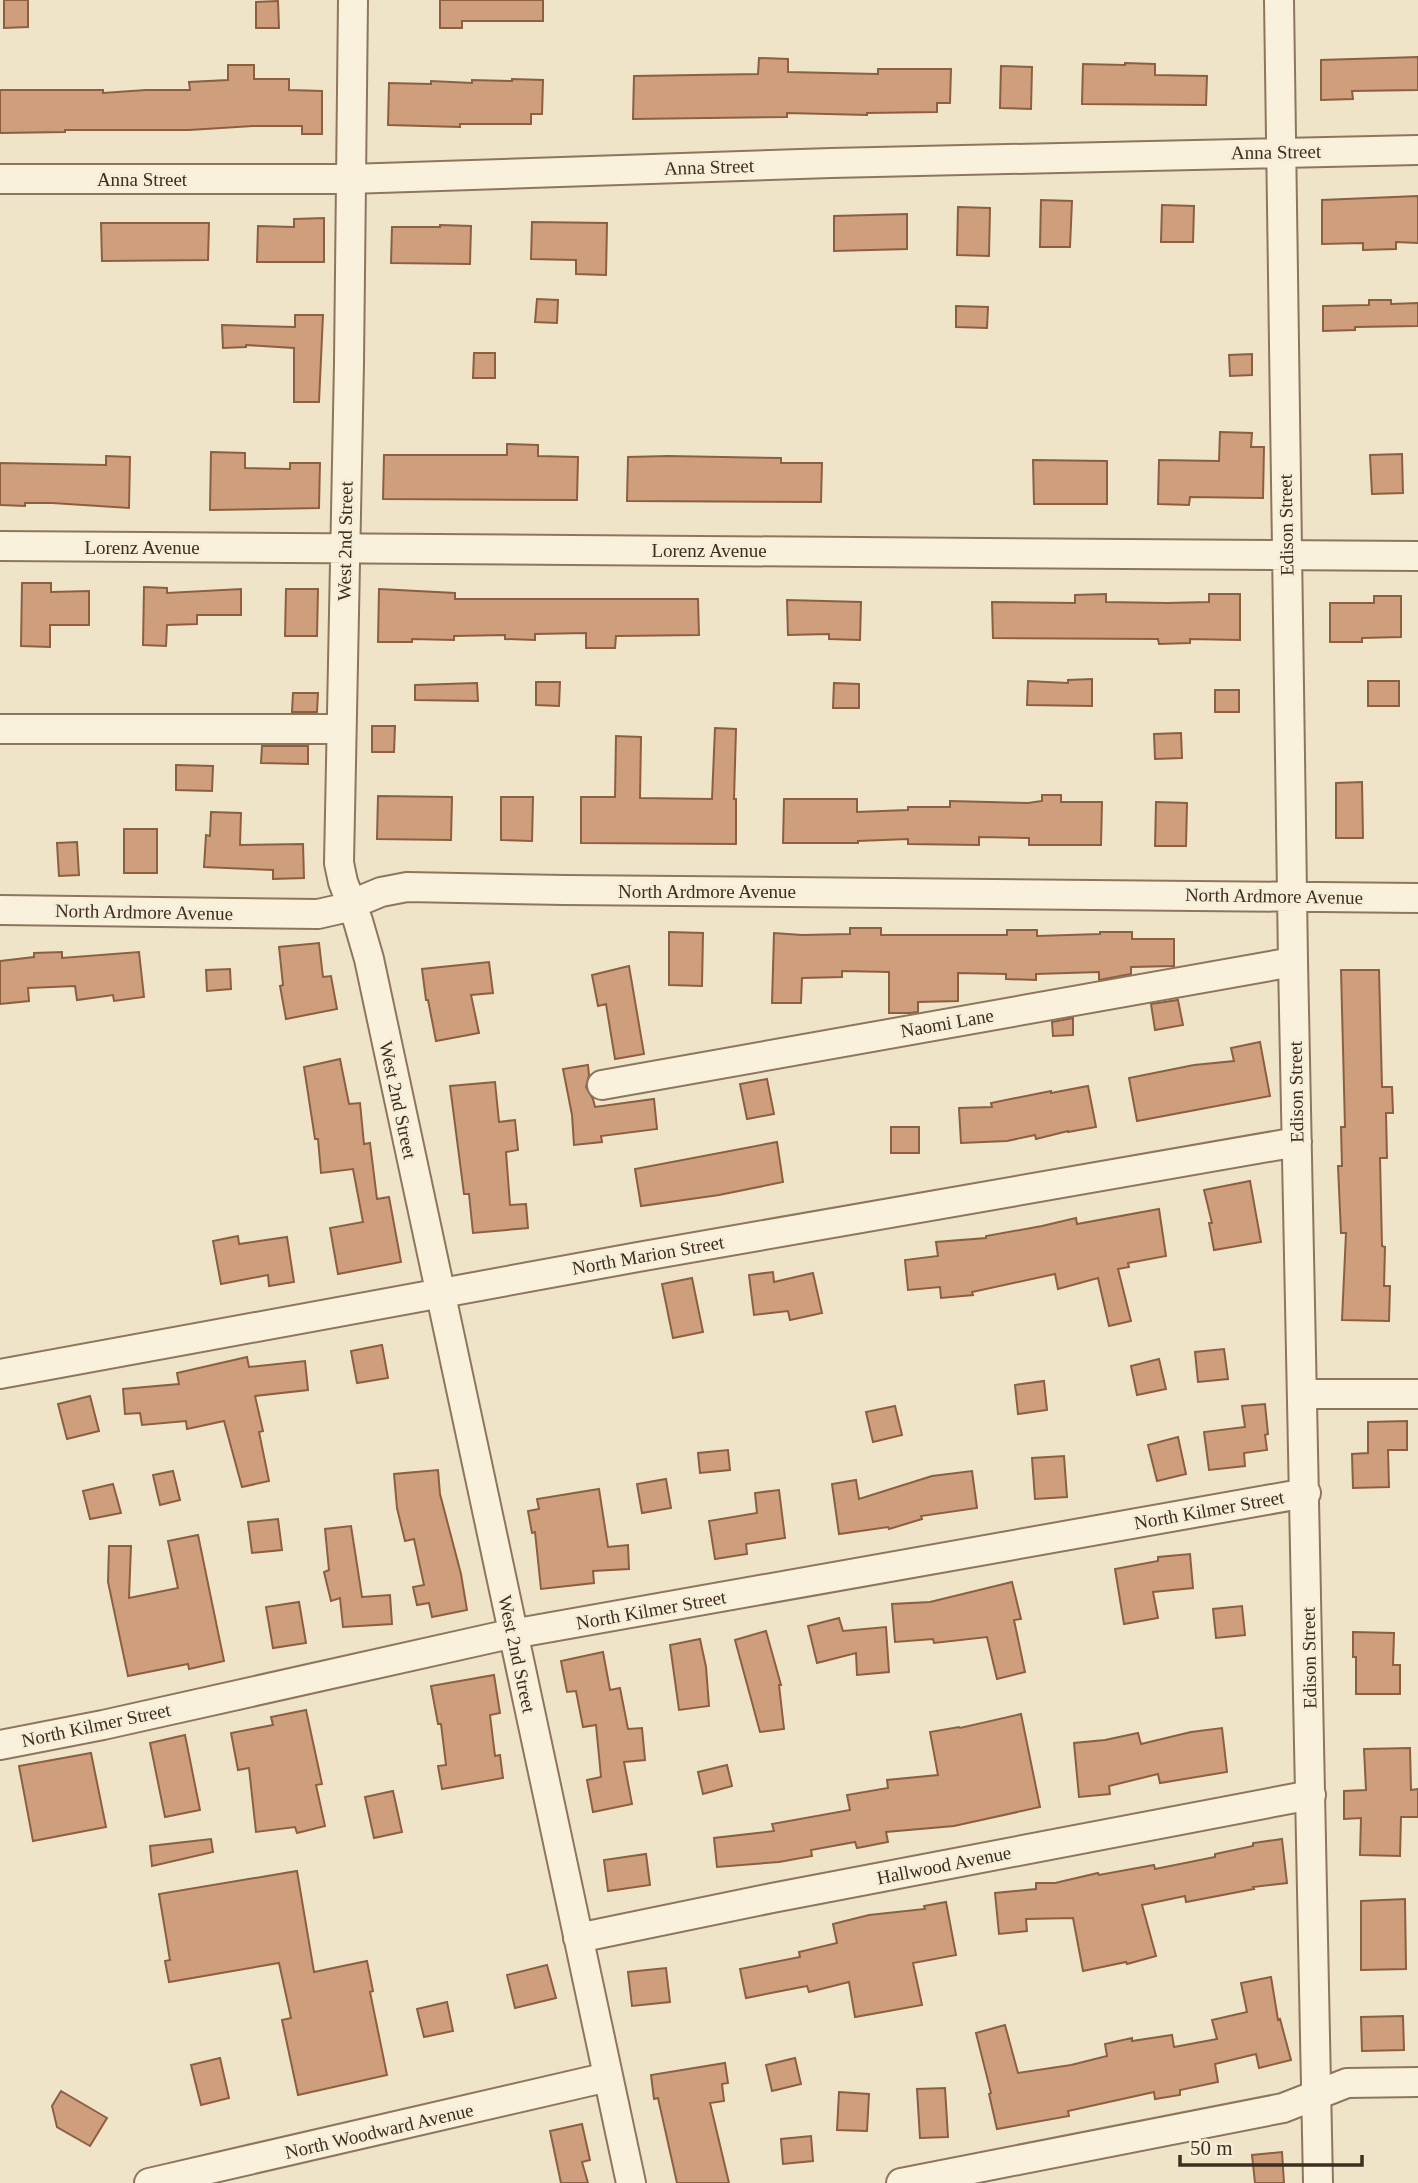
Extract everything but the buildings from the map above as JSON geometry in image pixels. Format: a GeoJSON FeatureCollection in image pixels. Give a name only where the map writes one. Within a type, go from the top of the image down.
{"type":"FeatureCollection","features":[{"type":"Feature","properties":{"kind":"street","name":"West 2nd Street"},"geometry":{"type":"LineString","coordinates":[[353,0],[339,863],[342,882],[369,959],[631,2183]]}},
{"type":"Feature","properties":{"kind":"street","name":"Edison Street"},"geometry":{"type":"LineString","coordinates":[[1279,0],[1293,962],[1304,1394],[1318,2183]]}},
{"type":"Feature","properties":{"kind":"street","name":"Anna Street"},"geometry":{"type":"LineString","coordinates":[[0,179],[349,179],[831,163],[1418,150]]}},
{"type":"Feature","properties":{"kind":"street","name":"Lorenz Avenue"},"geometry":{"type":"LineString","coordinates":[[0,546],[1418,556]]}},
{"type":"Feature","properties":{"kind":"street"},"geometry":{"type":"LineString","coordinates":[[0,729],[341,729]]}},
{"type":"Feature","properties":{"kind":"street","name":"North Ardmore Avenue"},"geometry":{"type":"LineString","coordinates":[[0,910],[318,914],[381,892],[407,887],[1418,898]]}},
{"type":"Feature","properties":{"kind":"street","name":"Naomi Lane"},"geometry":{"type":"LineString","coordinates":[[602,1084],[1293,962]]}},
{"type":"Feature","properties":{"kind":"street","name":"North Marion Street"},"geometry":{"type":"LineString","coordinates":[[0,1374],[638,1256],[1297,1142]]}},
{"type":"Feature","properties":{"kind":"street"},"geometry":{"type":"LineString","coordinates":[[1304,1394],[1418,1394]]}},
{"type":"Feature","properties":{"kind":"street","name":"North Kilmer Street"},"geometry":{"type":"LineString","coordinates":[[0,1745],[103,1725],[513,1634],[1306,1493]]}},
{"type":"Feature","properties":{"kind":"street","name":"Hallwood Avenue"},"geometry":{"type":"LineString","coordinates":[[578,1938],[1311,1795]]}},
{"type":"Feature","properties":{"kind":"street","name":"North Woodward Avenue"},"geometry":{"type":"LineString","coordinates":[[149,2183],[608,2077]]}},
{"type":"Feature","properties":{"kind":"street"},"geometry":{"type":"LineString","coordinates":[[901,2183],[1283,2108],[1347,2083],[1418,2082]]}}]}
